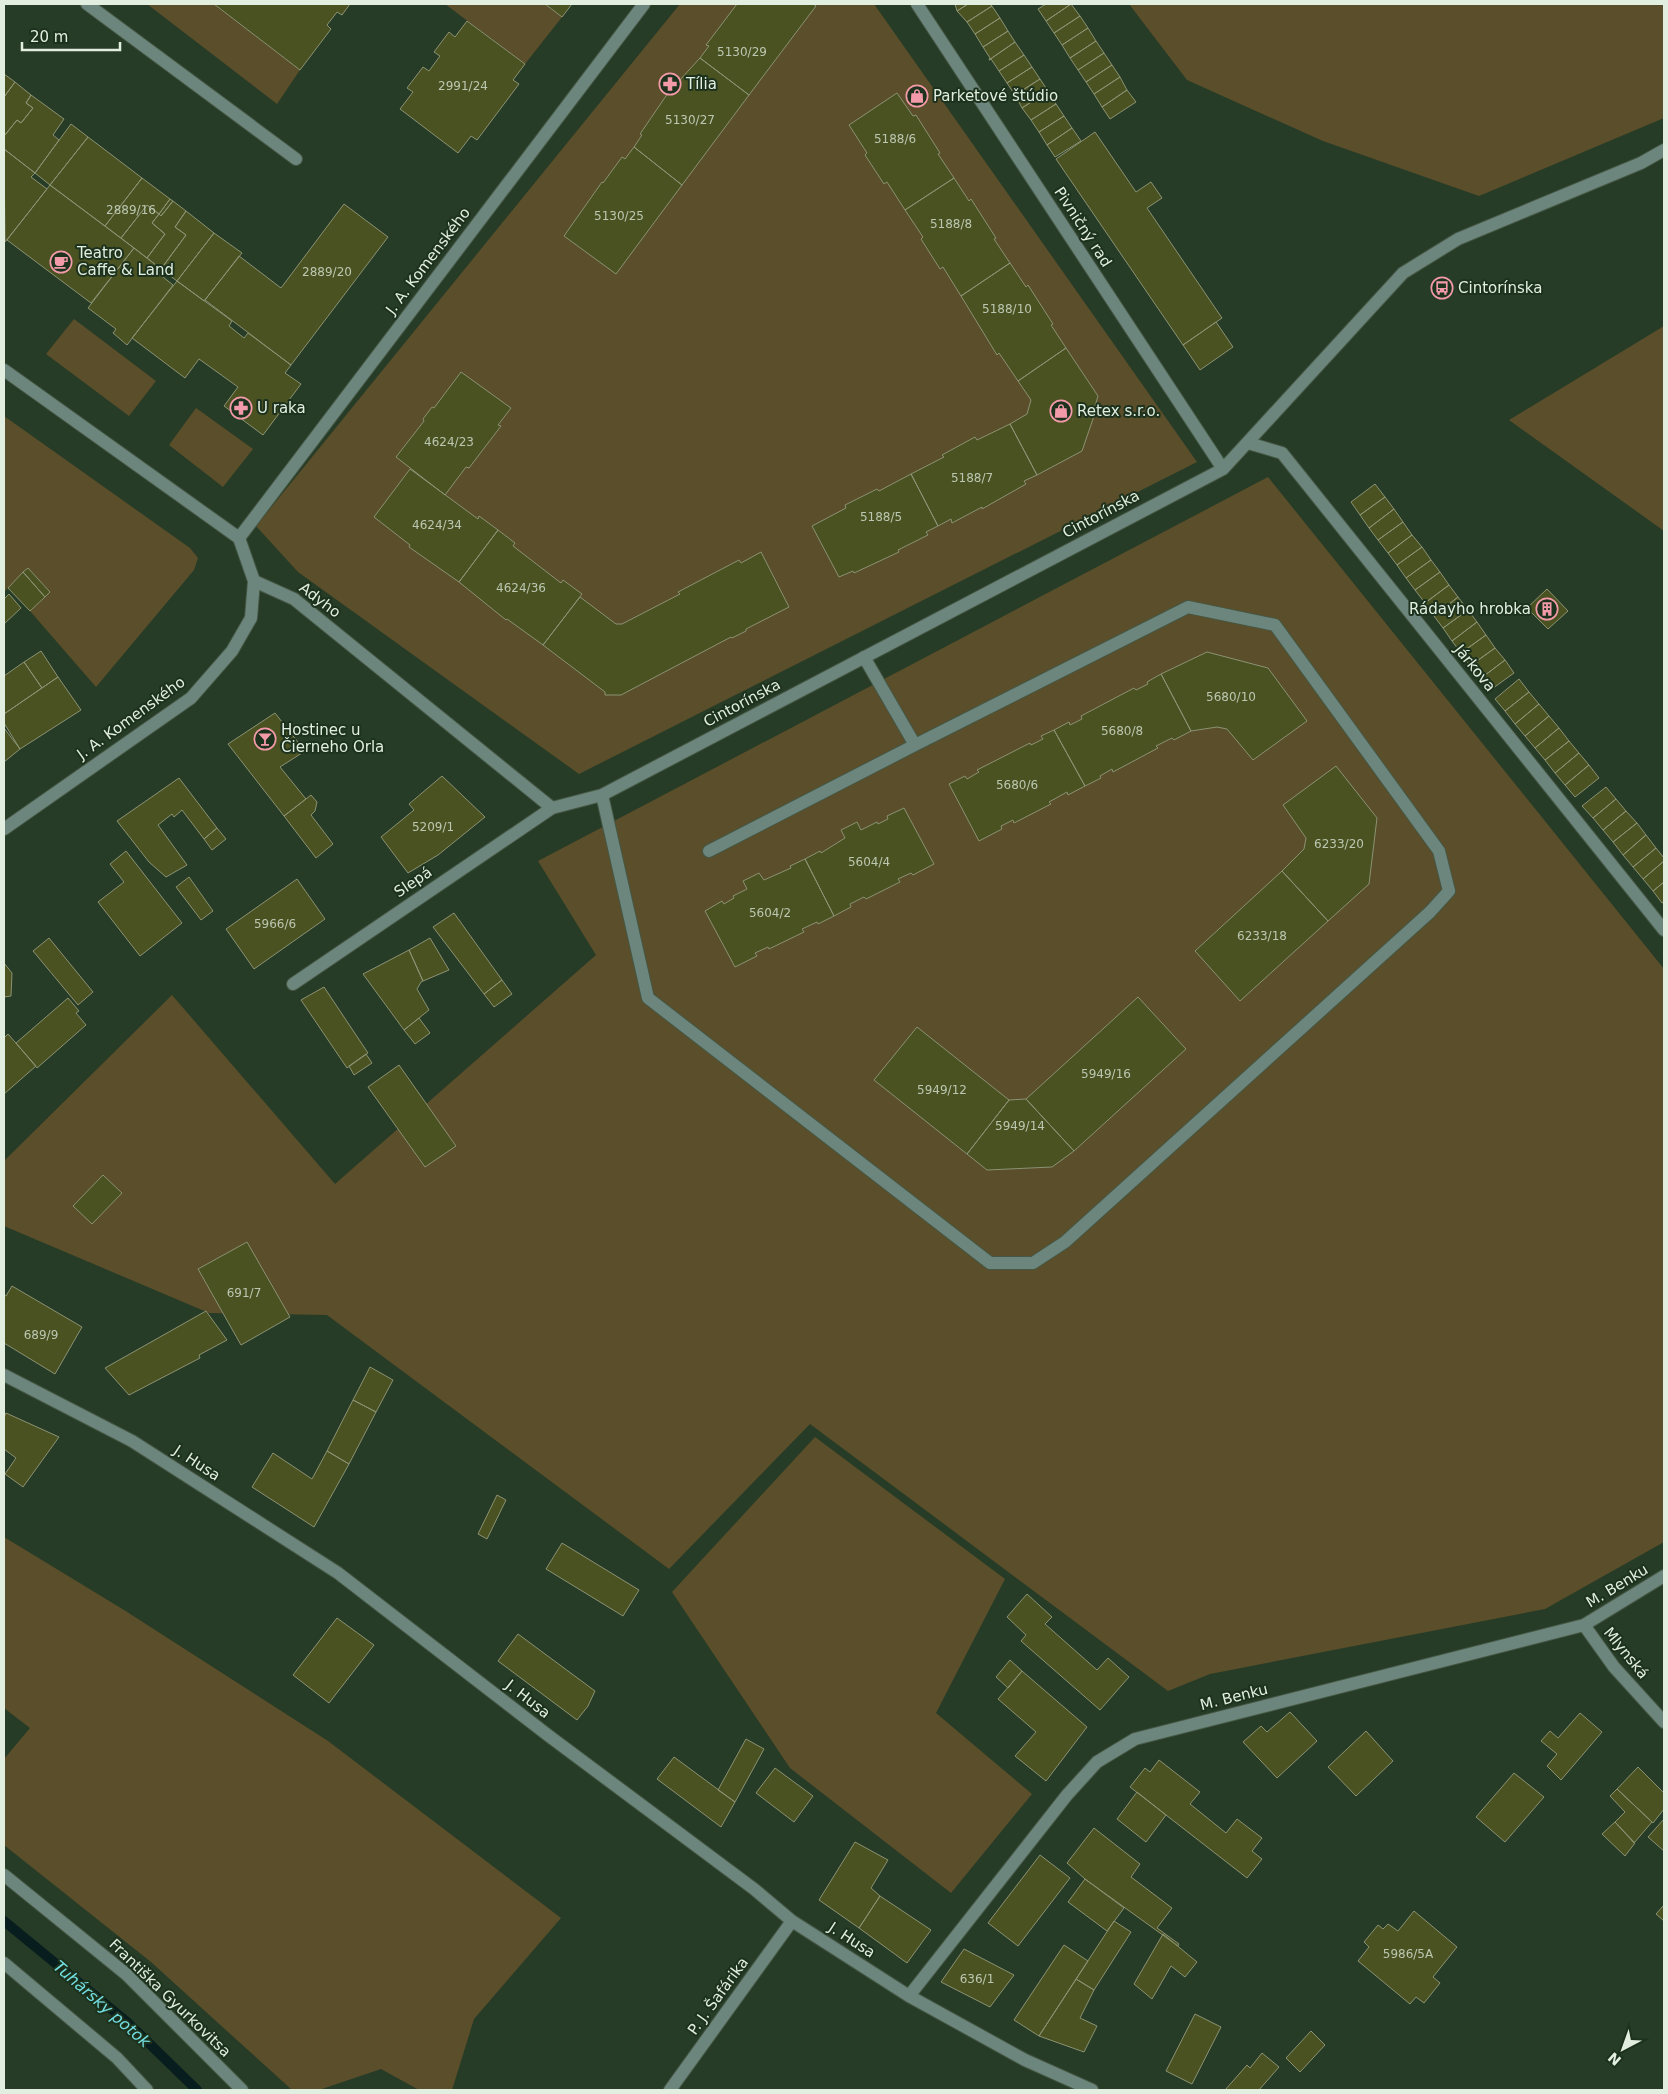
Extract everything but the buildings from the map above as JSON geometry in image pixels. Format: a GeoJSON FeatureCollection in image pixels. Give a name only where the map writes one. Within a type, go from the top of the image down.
{"type":"FeatureCollection","features":[{"type":"Feature","properties":{"kind":"street"},"geometry":{"type":"LineString","coordinates":[[87,4],[296,159]]}},
{"type":"Feature","properties":{"kind":"street","name":"J. A. Komenského"},"geometry":{"type":"LineString","coordinates":[[239,538],[644,4]]}},
{"type":"Feature","properties":{"kind":"street","name":"Pivničný rad"},"geometry":{"type":"LineString","coordinates":[[917,4],[1223,469]]}},
{"type":"Feature","properties":{"kind":"street","name":"Cintorínska"},"geometry":{"type":"LineString","coordinates":[[552,808],[602,795],[1223,469],[1403,273],[1458,239],[1641,162],[1664,150]]}},
{"type":"Feature","properties":{"kind":"street"},"geometry":{"type":"LineString","coordinates":[[4,370],[239,538],[254,581]]}},
{"type":"Feature","properties":{"kind":"street","name":"Járkova"},"geometry":{"type":"LineString","coordinates":[[1248,443],[1282,453],[1664,930]]}},
{"type":"Feature","properties":{"kind":"street","name":"J. A. Komenského"},"geometry":{"type":"LineString","coordinates":[[4,829],[191,698],[232,651],[251,618],[254,581]]}},
{"type":"Feature","properties":{"kind":"street","name":"Adyho"},"geometry":{"type":"LineString","coordinates":[[254,581],[294,599],[552,808]]}},
{"type":"Feature","properties":{"kind":"street"},"geometry":{"type":"LineString","coordinates":[[602,795],[648,998],[990,1263],[1033,1264],[1065,1242],[1430,912],[1449,891],[1439,851],[1275,626],[1188,607],[709,851]]}},
{"type":"Feature","properties":{"kind":"street"},"geometry":{"type":"LineString","coordinates":[[864,657],[914,745]]}},
{"type":"Feature","properties":{"kind":"street","name":"Slepá"},"geometry":{"type":"LineString","coordinates":[[293,984],[552,808]]}},
{"type":"Feature","properties":{"kind":"street","name":"J. Husa"},"geometry":{"type":"LineString","coordinates":[[4,1375],[132,1441],[338,1573],[549,1736],[754,1888],[792,1921],[909,1996],[1025,2060],[1092,2090]]}},
{"type":"Feature","properties":{"kind":"street","name":"M. Benku"},"geometry":{"type":"LineString","coordinates":[[909,1996],[1067,1795],[1096,1762],[1135,1739],[1584,1625],[1664,1576]]}},
{"type":"Feature","properties":{"kind":"street","name":"Mlynská"},"geometry":{"type":"LineString","coordinates":[[1584,1625],[1614,1667],[1664,1722]]}},
{"type":"Feature","properties":{"kind":"street","name":"Františka Gyurkovitsa"},"geometry":{"type":"LineString","coordinates":[[4,1875],[126,1974],[242,2090]]}},
{"type":"Feature","properties":{"kind":"street","name":"P. J. Šafárika"},"geometry":{"type":"LineString","coordinates":[[670,2090],[792,1921]]}},
{"type":"Feature","properties":{"kind":"street"},"geometry":{"type":"LineString","coordinates":[[4,1963],[117,2058],[147,2090]]}},
{"type":"Feature","properties":{"kind":"shaded area"},"geometry":{"type":"Polygon","coordinates":[[[147,4],[214,4],[300,70],[277,104],[147,4]]]}},
{"type":"Feature","properties":{"kind":"shaded area"},"geometry":{"type":"Polygon","coordinates":[[[445,4],[545,4],[562,17],[525,64],[445,4]]]}},
{"type":"Feature","properties":{"kind":"shaded area"},"geometry":{"type":"Polygon","coordinates":[[[680,4],[874,4],[1197,462],[579,774],[298,572],[256,526],[680,4]]]}},
{"type":"Feature","properties":{"kind":"shaded area"},"geometry":{"type":"Polygon","coordinates":[[[1129,4],[1664,4],[1664,118],[1479,196],[1323,141],[1187,80],[1129,4]]]}},
{"type":"Feature","properties":{"kind":"shaded area"},"geometry":{"type":"Polygon","coordinates":[[[74,319],[156,381],[129,416],[46,354],[74,319]]]}},
{"type":"Feature","properties":{"kind":"shaded area"},"geometry":{"type":"Polygon","coordinates":[[[1664,326],[1664,531],[1509,420],[1664,326]]]}},
{"type":"Feature","properties":{"kind":"shaded area"},"geometry":{"type":"Polygon","coordinates":[[[196,408],[253,449],[223,487],[169,445],[196,408]]]}},
{"type":"Feature","properties":{"kind":"shaded area"},"geometry":{"type":"Polygon","coordinates":[[[4,416],[190,548],[198,558],[194,570],[96,687],[30,611],[50,592],[28,568],[4,592],[4,416]]]}},
{"type":"Feature","properties":{"kind":"shaded area"},"geometry":{"type":"Polygon","coordinates":[[[1268,477],[1664,969],[1664,1542],[1545,1609],[1210,1674],[1168,1691],[810,1424],[669,1569],[327,1315],[209,1313],[4,1226],[4,1161],[172,995],[335,1184],[596,955],[538,861],[1268,477]]]}},
{"type":"Feature","properties":{"kind":"shaded area"},"geometry":{"type":"Polygon","coordinates":[[[815,1437],[1005,1579],[936,1713],[1032,1794],[951,1893],[790,1768],[672,1592],[815,1437]]]}},
{"type":"Feature","properties":{"kind":"shaded area"},"geometry":{"type":"Polygon","coordinates":[[[4,1537],[124,1610],[328,1741],[561,1918],[474,2019],[452,2090],[419,2090],[381,2069],[319,2090],[292,2090],[151,1962],[4,1845],[4,1759],[30,1728],[4,1708],[4,1537]]]}},
{"type":"Feature","properties":{"kind":"waterway","name":"Tuhársky potok"},"geometry":{"type":"LineString","coordinates":[[4,1921],[127,2022],[197,2090]]}},
{"type":"Feature","properties":{"kind":"place","name":"Tília"},"geometry":{"type":"Point","coordinates":[670,84]}},
{"type":"Feature","properties":{"kind":"place","name":"Parketové štúdio"},"geometry":{"type":"Point","coordinates":[917,96]}},
{"type":"Feature","properties":{"kind":"place","name":"Teatro Caffe & Land"},"geometry":{"type":"Point","coordinates":[61,262]}},
{"type":"Feature","properties":{"kind":"place","name":"Cintorínska"},"geometry":{"type":"Point","coordinates":[1442,288]}},
{"type":"Feature","properties":{"kind":"place","name":"U raka"},"geometry":{"type":"Point","coordinates":[241,408]}},
{"type":"Feature","properties":{"kind":"place","name":"Retex s.r.o."},"geometry":{"type":"Point","coordinates":[1061,411]}},
{"type":"Feature","properties":{"kind":"place","name":"Rádayho hrobka"},"geometry":{"type":"Point","coordinates":[1547,609]}},
{"type":"Feature","properties":{"kind":"place","name":"Hostinec u Čierneho Orla"},"geometry":{"type":"Point","coordinates":[265,739]}}]}
